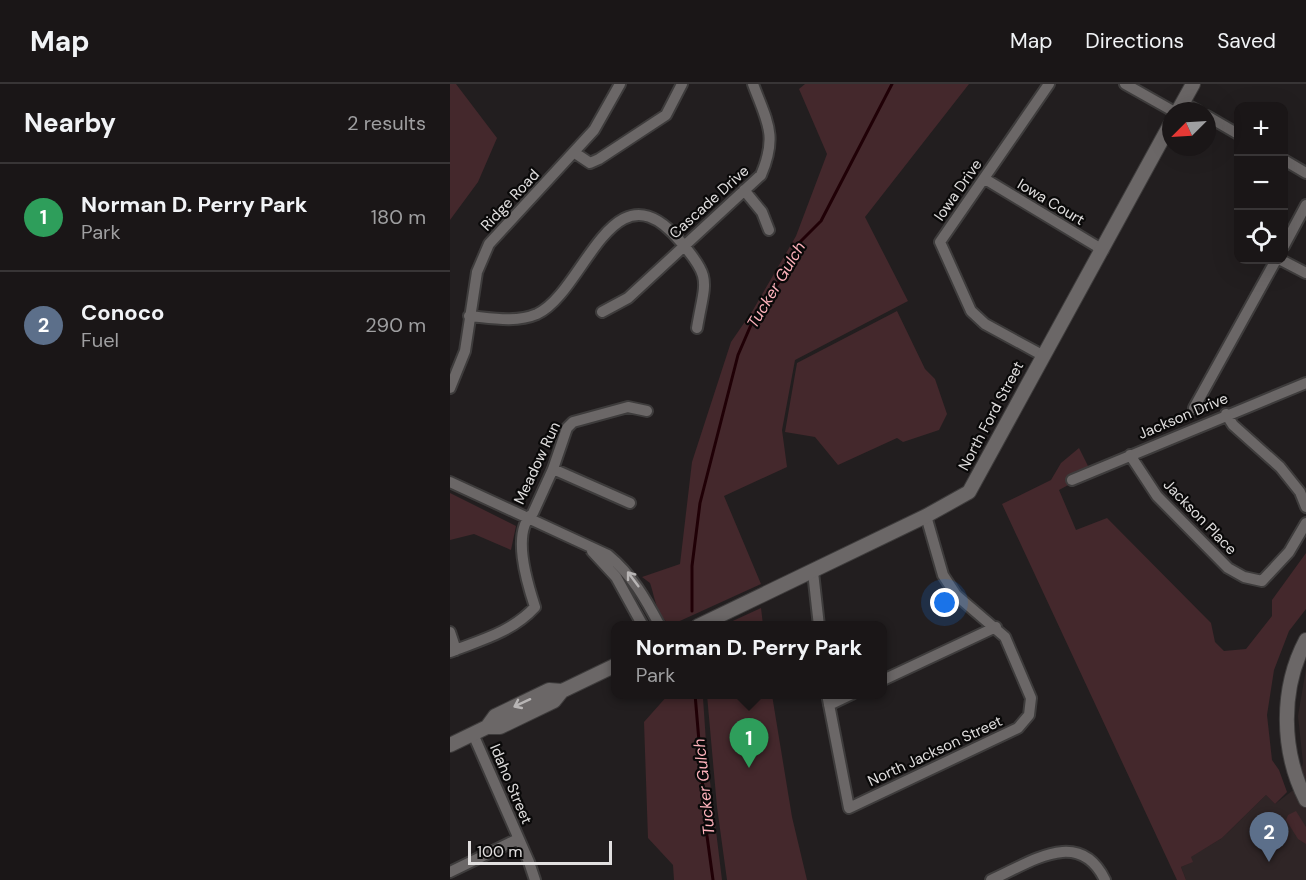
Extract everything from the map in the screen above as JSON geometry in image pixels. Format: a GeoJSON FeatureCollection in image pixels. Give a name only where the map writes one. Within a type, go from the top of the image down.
{"type":"FeatureCollection","features":[{"type":"Feature","properties":{"kind":"street","name":"Ridge Road"},"geometry":{"type":"LineString","coordinates":[[450,388],[465,351],[477,272],[489,244],[594,130],[620,84]]}},
{"type":"Feature","properties":{"kind":"street"},"geometry":{"type":"LineString","coordinates":[[575,153],[590,164],[599,159],[666,115],[682,84]]}},
{"type":"Feature","properties":{"kind":"street","name":"Cascade Drive"},"geometry":{"type":"LineString","coordinates":[[602,312],[628,298],[761,175],[771,143],[771,133],[753,84]]}},
{"type":"Feature","properties":{"kind":"street","name":"Iowa Drive"},"geometry":{"type":"LineString","coordinates":[[1042,355],[985,324],[971,311],[940,242],[943,229],[985,179],[1049,84]]}},
{"type":"Feature","properties":{"kind":"street"},"geometry":{"type":"LineString","coordinates":[[1125,84],[1165,102]]}},
{"type":"Feature","properties":{"kind":"street"},"geometry":{"type":"LineString","coordinates":[[1182,102],[1192,84]]}},
{"type":"Feature","properties":{"kind":"street"},"geometry":{"type":"LineString","coordinates":[[1216,121],[1234,131]]}},
{"type":"Feature","properties":{"kind":"street","name":"North Ford Street"},"geometry":{"type":"LineString","coordinates":[[709,621],[813,572],[969,492],[1162,140]]}},
{"type":"Feature","properties":{"kind":"street"},"geometry":{"type":"LineString","coordinates":[[1288,162],[1306,173]]}},
{"type":"Feature","properties":{"kind":"street","name":"Iowa Court"},"geometry":{"type":"LineString","coordinates":[[985,179],[1102,250]]}},
{"type":"Feature","properties":{"kind":"street"},"geometry":{"type":"LineString","coordinates":[[744,190],[762,212],[769,230]]}},
{"type":"Feature","properties":{"kind":"street"},"geometry":{"type":"LineString","coordinates":[[1288,239],[1306,205]]}},
{"type":"Feature","properties":{"kind":"street"},"geometry":{"type":"LineString","coordinates":[[469,316],[519,319],[537,314],[551,305],[608,230],[630,217],[656,219],[668,226],[704,272],[705,284],[697,328]]}},
{"type":"Feature","properties":{"kind":"street"},"geometry":{"type":"LineString","coordinates":[[1194,408],[1274,264]]}},
{"type":"Feature","properties":{"kind":"street"},"geometry":{"type":"LineString","coordinates":[[1288,264],[1306,273]]}},
{"type":"Feature","properties":{"kind":"street","name":"Jackson Drive"},"geometry":{"type":"LineString","coordinates":[[1072,480],[1306,382]]}},
{"type":"Feature","properties":{"kind":"street","name":"Meadow Run"},"geometry":{"type":"LineString","coordinates":[[450,632],[453,651],[498,635],[535,607],[520,539],[528,517],[533,513],[553,469],[562,438],[573,422],[628,407],[647,411]]}},
{"type":"Feature","properties":{"kind":"street"},"geometry":{"type":"LineString","coordinates":[[1226,414],[1233,425],[1292,481],[1306,507]]}},
{"type":"Feature","properties":{"kind":"street","name":"Jackson Place"},"geometry":{"type":"LineString","coordinates":[[1130,455],[1157,496],[1228,568],[1245,577],[1262,581],[1289,552],[1306,523]]}},
{"type":"Feature","properties":{"kind":"street"},"geometry":{"type":"LineString","coordinates":[[553,469],[630,503]]}},
{"type":"Feature","properties":{"kind":"street"},"geometry":{"type":"LineString","coordinates":[[450,482],[608,555],[625,568],[638,585],[657,621]]}},
{"type":"Feature","properties":{"kind":"street"},"geometry":{"type":"LineString","coordinates":[[887,678],[996,627],[956,595],[943,575],[926,516]]}},
{"type":"Feature","properties":{"kind":"street"},"geometry":{"type":"LineString","coordinates":[[590,548],[616,577],[640,621]]}},
{"type":"Feature","properties":{"kind":"street"},"geometry":{"type":"LineString","coordinates":[[813,572],[818,621]]}},
{"type":"Feature","properties":{"kind":"street","name":"North Jackson Street"},"geometry":{"type":"LineString","coordinates":[[828,700],[849,808],[1018,728],[1029,715],[1031,698],[1005,637],[996,627]]}},
{"type":"Feature","properties":{"kind":"street"},"geometry":{"type":"LineString","coordinates":[[1306,640],[1291,684],[1287,723],[1292,763],[1306,800]]}},
{"type":"Feature","properties":{"kind":"street"},"geometry":{"type":"LineString","coordinates":[[450,746],[486,727],[495,716],[549,690],[562,691],[611,667]]}},
{"type":"Feature","properties":{"kind":"street","name":"Idaho Street"},"geometry":{"type":"LineString","coordinates":[[473,734],[535,880]]}},
{"type":"Feature","properties":{"kind":"street"},"geometry":{"type":"LineString","coordinates":[[450,872],[518,839]]}},
{"type":"Feature","properties":{"kind":"street"},"geometry":{"type":"LineString","coordinates":[[991,880],[1050,854],[1067,850],[1084,854],[1098,865],[1105,880]]}},
{"type":"Feature","properties":{"kind":"shaded area"},"geometry":{"type":"Polygon","coordinates":[[[450,84],[456,84],[497,138],[478,182],[450,220],[450,84]]]}},
{"type":"Feature","properties":{"kind":"shaded area"},"geometry":{"type":"Polygon","coordinates":[[[805,84],[969,84],[865,217],[908,301],[795,360],[782,430],[787,467],[724,496],[761,584],[680,621],[666,621],[659,611],[650,583],[642,577],[680,564],[692,462],[731,342],[753,310],[796,236],[827,154],[799,89],[805,84]]]}},
{"type":"Feature","properties":{"kind":"shaded area"},"geometry":{"type":"Polygon","coordinates":[[[897,311],[925,369],[935,379],[947,414],[939,430],[903,442],[897,438],[838,465],[815,437],[785,432],[797,363],[897,311]]]}},
{"type":"Feature","properties":{"kind":"shaded area"},"geometry":{"type":"Polygon","coordinates":[[[1079,448],[1089,468],[1072,483],[1059,490],[1076,530],[1107,518],[1211,623],[1215,642],[1224,651],[1246,649],[1272,616],[1272,600],[1306,553],[1306,609],[1289,631],[1274,670],[1267,715],[1272,760],[1279,770],[1287,792],[1275,804],[1266,795],[1222,838],[1191,857],[1193,862],[1181,867],[1186,880],[1177,880],[1002,504],[1051,480],[1061,463],[1079,448]]]}},
{"type":"Feature","properties":{"kind":"shaded area"},"geometry":{"type":"Polygon","coordinates":[[[450,493],[516,526],[511,550],[474,534],[450,540],[450,493]]]}},
{"type":"Feature","properties":{"kind":"shaded area"},"geometry":{"type":"Polygon","coordinates":[[[761,608],[763,621],[733,621],[761,608]]]}},
{"type":"Feature","properties":{"kind":"shaded area"},"geometry":{"type":"Polygon","coordinates":[[[1306,669],[1306,880],[1186,880],[1181,867],[1192,862],[1190,857],[1222,838],[1266,795],[1275,804],[1305,781],[1301,770],[1303,763],[1298,716],[1306,669]]]}},
{"type":"Feature","properties":{"kind":"shaded area"},"geometry":{"type":"Polygon","coordinates":[[[664,699],[703,699],[707,757],[722,880],[674,880],[673,865],[648,838],[644,722],[664,699]]]}},
{"type":"Feature","properties":{"kind":"shaded area"},"geometry":{"type":"Polygon","coordinates":[[[707,699],[773,699],[792,817],[807,880],[727,880],[717,807],[707,699]]]}},
{"type":"Feature","properties":{"kind":"shaded area"},"geometry":{"type":"Polygon","coordinates":[[[1296,811],[1306,827],[1306,844],[1298,839],[1286,820],[1288,815],[1296,811]]]}},
{"type":"Feature","properties":{"kind":"waterway","name":"Tucker Gulch"},"geometry":{"type":"LineString","coordinates":[[692,611],[692,566],[700,503],[738,355],[757,311],[788,270],[797,245],[821,221],[892,84]]}},
{"type":"Feature","properties":{"kind":"waterway","name":"Tucker Gulch"},"geometry":{"type":"LineString","coordinates":[[695,699],[713,880]]}},
{"type":"Feature","properties":{"kind":"place","name":"Norman D. Perry Park"},"geometry":{"type":"Point","coordinates":[749,768]}},
{"type":"Feature","properties":{"kind":"place","name":"Conoco"},"geometry":{"type":"Point","coordinates":[1269,862]}}]}
